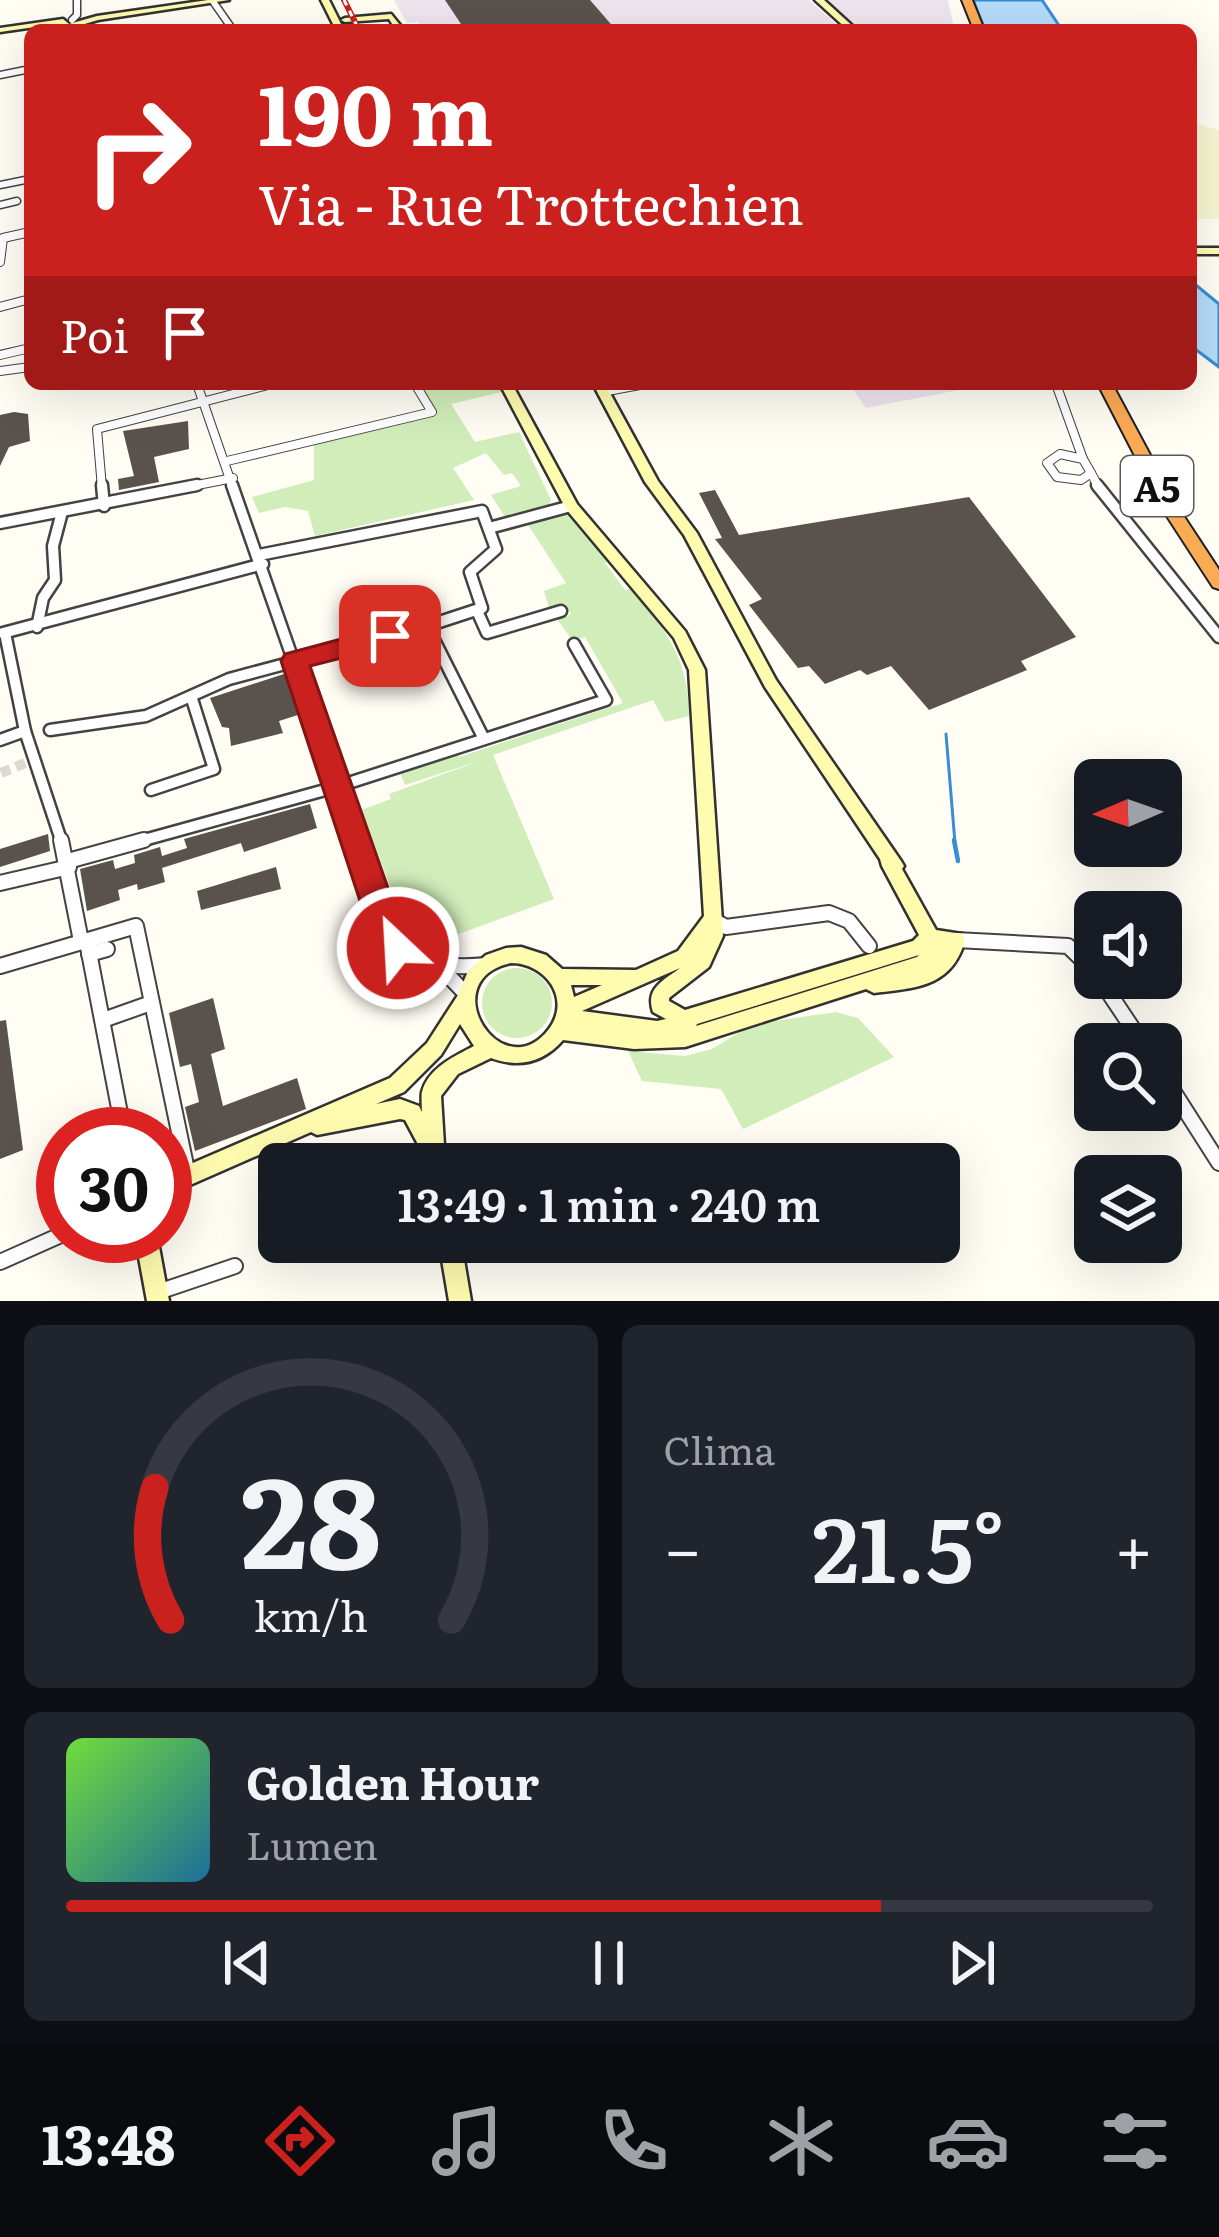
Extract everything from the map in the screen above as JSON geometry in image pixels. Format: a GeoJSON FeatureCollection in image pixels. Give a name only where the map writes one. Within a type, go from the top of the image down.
{"type":"FeatureCollection","features":[{"type":"Feature","properties":{"kind":"highway","name":"A5"},"geometry":{"type":"LineString","coordinates":[[1109,390],[1171,510],[1219,583]]}},
{"type":"Feature","properties":{"kind":"highway","name":"A5"},"geometry":{"type":"LineString","coordinates":[[1121,390],[1146,444],[1219,563]]}},
{"type":"Feature","properties":{"kind":"street"},"geometry":{"type":"LineString","coordinates":[[71,24],[226,0]]}},
{"type":"Feature","properties":{"kind":"street"},"geometry":{"type":"LineString","coordinates":[[818,0],[846,24]]}},
{"type":"Feature","properties":{"kind":"street"},"geometry":{"type":"LineString","coordinates":[[347,24],[391,16],[396,24]]}},
{"type":"Feature","properties":{"kind":"street"},"geometry":{"type":"LineString","coordinates":[[0,205],[16,201]]}},
{"type":"Feature","properties":{"kind":"street"},"geometry":{"type":"LineString","coordinates":[[0,262],[3,238],[24,233]]}},
{"type":"Feature","properties":{"kind":"street"},"geometry":{"type":"LineString","coordinates":[[199,390],[388,933],[412,958],[442,969],[505,959],[537,960],[561,977],[646,975]]}},
{"type":"Feature","properties":{"kind":"street"},"geometry":{"type":"LineString","coordinates":[[104,506],[97,429],[248,390]]}},
{"type":"Feature","properties":{"kind":"street"},"geometry":{"type":"LineString","coordinates":[[227,461],[432,412],[419,390]]}},
{"type":"Feature","properties":{"kind":"street"},"geometry":{"type":"LineString","coordinates":[[509,390],[571,506],[680,635],[697,670],[714,936],[702,961],[660,994],[660,1006],[683,1019],[920,977],[949,961],[942,939],[770,683],[690,533],[652,482],[601,390]]}},
{"type":"Feature","properties":{"kind":"street"},"geometry":{"type":"LineString","coordinates":[[1057,390],[1067,446],[1047,466],[1058,477],[1112,506]]}},
{"type":"Feature","properties":{"kind":"street"},"geometry":{"type":"LineString","coordinates":[[1066,425],[1112,506],[1219,637]]}},
{"type":"Feature","properties":{"kind":"street"},"geometry":{"type":"LineString","coordinates":[[1060,454],[1083,459]]}},
{"type":"Feature","properties":{"kind":"street"},"geometry":{"type":"LineString","coordinates":[[1073,481],[1091,473]]}},
{"type":"Feature","properties":{"kind":"street"},"geometry":{"type":"LineString","coordinates":[[0,523],[233,478]]}},
{"type":"Feature","properties":{"kind":"street"},"geometry":{"type":"LineString","coordinates":[[489,527],[571,506]]}},
{"type":"Feature","properties":{"kind":"street"},"geometry":{"type":"LineString","coordinates":[[119,1107],[68,864],[31,760],[35,733],[3,633],[70,621],[114,598],[261,559],[473,509],[482,511],[496,549],[470,572],[487,633],[562,611]]}},
{"type":"Feature","properties":{"kind":"street"},"geometry":{"type":"LineString","coordinates":[[37,627],[43,598],[55,580],[53,546],[62,512]]}},
{"type":"Feature","properties":{"kind":"street"},"geometry":{"type":"LineString","coordinates":[[0,740],[111,724],[192,700],[216,684],[478,613]]}},
{"type":"Feature","properties":{"kind":"street"},"geometry":{"type":"LineString","coordinates":[[427,626],[484,740]]}},
{"type":"Feature","properties":{"kind":"street"},"geometry":{"type":"LineString","coordinates":[[0,883],[336,787],[606,700],[574,644]]}},
{"type":"Feature","properties":{"kind":"street"},"geometry":{"type":"LineString","coordinates":[[151,790],[214,770],[192,700]]}},
{"type":"Feature","properties":{"kind":"street"},"geometry":{"type":"LineString","coordinates":[[711,919],[726,927],[829,913],[849,921],[869,946]]}},
{"type":"Feature","properties":{"kind":"street"},"geometry":{"type":"LineString","coordinates":[[434,1143],[431,1093],[452,1068],[490,1048],[522,1052],[543,1045],[564,1019],[684,957],[711,919]]}},
{"type":"Feature","properties":{"kind":"street"},"geometry":{"type":"LineString","coordinates":[[0,966],[86,946],[136,926],[174,1107]]}},
{"type":"Feature","properties":{"kind":"street"},"geometry":{"type":"LineString","coordinates":[[818,994],[922,963],[934,956],[942,939]]}},
{"type":"Feature","properties":{"kind":"street"},"geometry":{"type":"LineString","coordinates":[[561,977],[564,1019],[590,1038],[662,1041],[942,939],[1068,946],[1074,952]]}},
{"type":"Feature","properties":{"kind":"street"},"geometry":{"type":"LineString","coordinates":[[86,946],[107,949]]}},
{"type":"Feature","properties":{"kind":"street"},"geometry":{"type":"LineString","coordinates":[[192,1164],[308,1124],[397,1085],[434,1049],[490,965]]}},
{"type":"Feature","properties":{"kind":"street"},"geometry":{"type":"LineString","coordinates":[[442,969],[465,998],[469,1028],[490,1048]]}},
{"type":"Feature","properties":{"kind":"street"},"geometry":{"type":"LineString","coordinates":[[103,1020],[152,1003]]}},
{"type":"Feature","properties":{"kind":"street"},"geometry":{"type":"LineString","coordinates":[[1182,1105],[1219,1163]]}},
{"type":"Feature","properties":{"kind":"street"},"geometry":{"type":"LineString","coordinates":[[308,1124],[326,1126],[367,1112],[400,1109],[412,1113],[427,1143]]}},
{"type":"Feature","properties":{"kind":"street"},"geometry":{"type":"LineString","coordinates":[[0,1262],[36,1246]]}},
{"type":"Feature","properties":{"kind":"street"},"geometry":{"type":"LineString","coordinates":[[151,1263],[158,1297],[235,1266]]}},
{"type":"Feature","properties":{"kind":"street"},"geometry":{"type":"LineString","coordinates":[[454,1263],[460,1301]]}},
{"type":"Feature","properties":{"kind":"shaded area"},"geometry":{"type":"Polygon","coordinates":[[[394,0],[809,0],[836,24],[418,22],[407,23],[394,0]]]}},
{"type":"Feature","properties":{"kind":"shaded area"},"geometry":{"type":"Polygon","coordinates":[[[824,0],[948,0],[953,24],[853,24],[824,0]]]}},
{"type":"Feature","properties":{"kind":"shaded area"},"geometry":{"type":"Polygon","coordinates":[[[853,390],[959,390],[866,408],[853,390]]]}},
{"type":"Feature","properties":{"kind":"green space"},"geometry":{"type":"Polygon","coordinates":[[[1197,124],[1219,130],[1219,219],[1197,219],[1197,124]]]}},
{"type":"Feature","properties":{"kind":"green space"},"geometry":{"type":"Polygon","coordinates":[[[421,390],[501,390],[451,404],[475,442],[519,432],[551,500],[549,505],[505,517],[491,495],[521,486],[512,473],[504,475],[486,453],[453,468],[474,500],[315,536],[308,511],[285,507],[259,513],[252,497],[314,480],[314,442],[435,414],[421,390]]]}},
{"type":"Feature","properties":{"kind":"green space"},"geometry":{"type":"Polygon","coordinates":[[[569,511],[611,559],[605,563],[625,590],[634,588],[666,633],[685,677],[689,716],[665,722],[653,700],[493,755],[554,899],[415,950],[361,810],[391,799],[389,794],[482,760],[405,785],[400,773],[384,775],[456,751],[459,757],[623,703],[585,637],[572,640],[557,619],[571,614],[565,604],[549,608],[544,591],[566,583],[526,522],[569,511]]]}},
{"type":"Feature","properties":{"kind":"green space"},"geometry":{"type":"Polygon","coordinates":[[[517,968],[542,978],[552,1003],[542,1028],[517,1038],[492,1028],[482,1003],[492,978],[517,968]]]}},
{"type":"Feature","properties":{"kind":"green space"},"geometry":{"type":"Polygon","coordinates":[[[836,1012],[858,1018],[894,1057],[743,1129],[721,1089],[642,1081],[628,1051],[685,1056],[712,1049],[753,1024],[836,1012]]]}},
{"type":"Feature","properties":{"kind":"water"},"geometry":{"type":"Polygon","coordinates":[[[973,0],[1042,0],[1058,24],[983,24],[973,0]]]}},
{"type":"Feature","properties":{"kind":"water"},"geometry":{"type":"Polygon","coordinates":[[[1197,286],[1219,304],[1219,367],[1197,350],[1197,286]]]}},
{"type":"Feature","properties":{"kind":"building"},"geometry":{"type":"Polygon","coordinates":[[[445,0],[590,0],[611,24],[461,24],[445,0]]]}},
{"type":"Feature","properties":{"kind":"building"},"geometry":{"type":"Polygon","coordinates":[[[28,414],[30,441],[9,447],[0,466],[0,415],[28,414]]]}},
{"type":"Feature","properties":{"kind":"building"},"geometry":{"type":"Polygon","coordinates":[[[188,421],[189,449],[154,457],[159,482],[119,490],[118,479],[134,476],[123,431],[188,421]]]}},
{"type":"Feature","properties":{"kind":"building"},"geometry":{"type":"Polygon","coordinates":[[[715,490],[739,535],[969,497],[1076,637],[1021,661],[1027,670],[929,710],[891,666],[867,675],[860,670],[825,684],[809,666],[798,668],[749,605],[762,599],[715,539],[722,538],[699,493],[715,490]]]}},
{"type":"Feature","properties":{"kind":"building"},"geometry":{"type":"Polygon","coordinates":[[[287,673],[301,714],[279,721],[283,733],[231,746],[229,728],[222,727],[210,698],[287,673]]]}},
{"type":"Feature","properties":{"kind":"building"},"geometry":{"type":"Polygon","coordinates":[[[310,804],[317,828],[244,852],[241,843],[162,868],[165,882],[118,890],[120,900],[87,911],[80,869],[113,860],[115,869],[135,863],[134,855],[160,847],[162,856],[187,848],[184,839],[310,804]]]}},
{"type":"Feature","properties":{"kind":"building"},"geometry":{"type":"Polygon","coordinates":[[[48,834],[50,851],[0,867],[0,849],[48,834]]]}},
{"type":"Feature","properties":{"kind":"building"},"geometry":{"type":"Polygon","coordinates":[[[276,867],[281,889],[201,910],[197,891],[276,867]]]}},
{"type":"Feature","properties":{"kind":"building"},"geometry":{"type":"Polygon","coordinates":[[[213,998],[225,1049],[211,1054],[223,1106],[297,1078],[306,1109],[195,1151],[192,1107],[185,1107],[199,1102],[191,1064],[180,1067],[169,1013],[213,998]]]}},
{"type":"Feature","properties":{"kind":"building"},"geometry":{"type":"Polygon","coordinates":[[[6,1020],[23,1150],[0,1159],[0,1021],[6,1020]]]}},
{"type":"Feature","properties":{"kind":"waterway"},"geometry":{"type":"LineString","coordinates":[[946,734],[955,843]]}},
{"type":"Feature","properties":{"kind":"waterway"},"geometry":{"type":"LineString","coordinates":[[954,840],[958,861]]}},
{"type":"Feature","properties":{"kind":"tunnel"},"geometry":{"type":"LineString","coordinates":[[1,773],[28,762]]}},
{"type":"Feature","properties":{"kind":"railway"},"geometry":{"type":"LineString","coordinates":[[344,0],[356,24]]}},
{"type":"Feature","properties":{"kind":"route"},"geometry":{"type":"LineString","coordinates":[[390,636],[295,661],[379,910],[398,948]]}}]}
